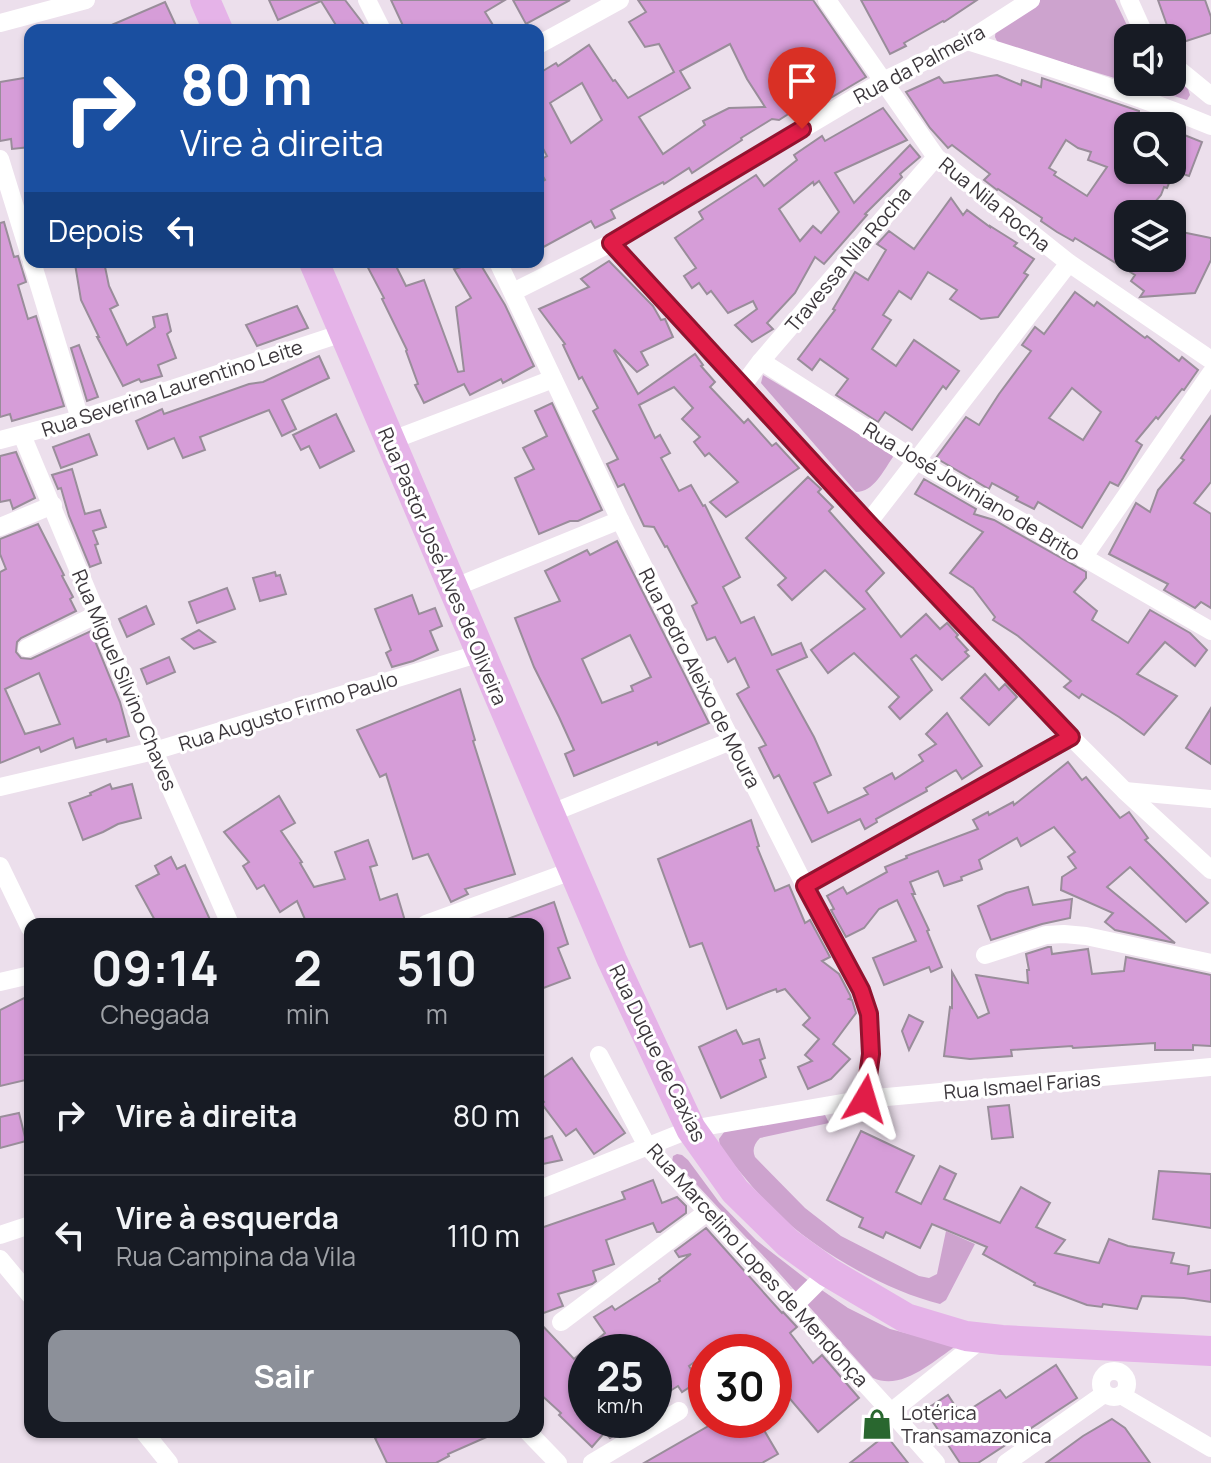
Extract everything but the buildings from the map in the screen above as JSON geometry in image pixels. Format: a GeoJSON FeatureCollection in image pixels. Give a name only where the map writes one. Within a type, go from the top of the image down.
{"type":"FeatureCollection","features":[{"type":"Feature","properties":{"kind":"main road"},"geometry":{"type":"LineString","coordinates":[[205,0],[215,24]]}},
{"type":"Feature","properties":{"kind":"main road","name":"Rua Pastor José Alves de Oliveira"},"geometry":{"type":"LineString","coordinates":[[316,268],[574,870]]}},
{"type":"Feature","properties":{"kind":"main road","name":"Rua Duque de Caxias"},"geometry":{"type":"LineString","coordinates":[[574,870],[612,960],[691,1129],[735,1191],[788,1243],[828,1272],[906,1318],[966,1336],[1122,1359],[1211,1351]]}},
{"type":"Feature","properties":{"kind":"street"},"geometry":{"type":"LineString","coordinates":[[0,23],[86,0]]}},
{"type":"Feature","properties":{"kind":"street"},"geometry":{"type":"LineString","coordinates":[[367,0],[379,24]]}},
{"type":"Feature","properties":{"kind":"street"},"geometry":{"type":"LineString","coordinates":[[544,42],[620,0]]}},
{"type":"Feature","properties":{"kind":"street","name":"Rua Nila Rocha"},"geometry":{"type":"LineString","coordinates":[[827,0],[936,157],[1069,263],[1211,360]]}},
{"type":"Feature","properties":{"kind":"street","name":"Rua da Palmeira"},"geometry":{"type":"LineString","coordinates":[[513,292],[611,243],[883,81],[967,41],[1031,0]]}},
{"type":"Feature","properties":{"kind":"street"},"geometry":{"type":"LineString","coordinates":[[1129,0],[1140,24]]}},
{"type":"Feature","properties":{"kind":"street"},"geometry":{"type":"LineString","coordinates":[[967,41],[1098,83],[1211,126]]}},
{"type":"Feature","properties":{"kind":"street"},"geometry":{"type":"LineString","coordinates":[[1186,75],[1211,96]]}},
{"type":"Feature","properties":{"kind":"street","name":"Travessa Nila Rocha"},"geometry":{"type":"LineString","coordinates":[[761,361],[936,157]]}},
{"type":"Feature","properties":{"kind":"street"},"geometry":{"type":"LineString","coordinates":[[0,159],[24,237]]}},
{"type":"Feature","properties":{"kind":"street"},"geometry":{"type":"LineString","coordinates":[[611,243],[868,523],[1071,737],[1211,870]]}},
{"type":"Feature","properties":{"kind":"street"},"geometry":{"type":"LineString","coordinates":[[868,523],[1069,263]]}},
{"type":"Feature","properties":{"kind":"street"},"geometry":{"type":"LineString","coordinates":[[34,268],[80,419]]}},
{"type":"Feature","properties":{"kind":"street","name":"Rua Pedro Aleixo de Moura"},"geometry":{"type":"LineString","coordinates":[[501,268],[620,520],[861,990],[869,1014],[871,1054],[865,1099]]}},
{"type":"Feature","properties":{"kind":"street","name":"Rua Severina Laurentino Leite"},"geometry":{"type":"LineString","coordinates":[[0,440],[80,419],[343,333]]}},
{"type":"Feature","properties":{"kind":"street"},"geometry":{"type":"LineString","coordinates":[[743,385],[761,361]]}},
{"type":"Feature","properties":{"kind":"street","name":"Rua José Joviniano de Brito"},"geometry":{"type":"LineString","coordinates":[[761,361],[917,461],[1211,631]]}},
{"type":"Feature","properties":{"kind":"street"},"geometry":{"type":"LineString","coordinates":[[1083,558],[1211,373]]}},
{"type":"Feature","properties":{"kind":"street"},"geometry":{"type":"LineString","coordinates":[[390,441],[553,379]]}},
{"type":"Feature","properties":{"kind":"street","name":"Rua Miguel Silvino Chaves"},"geometry":{"type":"LineString","coordinates":[[22,435],[227,918]]}},
{"type":"Feature","properties":{"kind":"street"},"geometry":{"type":"LineString","coordinates":[[0,527],[53,505]]}},
{"type":"Feature","properties":{"kind":"street"},"geometry":{"type":"LineString","coordinates":[[453,588],[620,520]]}},
{"type":"Feature","properties":{"kind":"street"},"geometry":{"type":"LineString","coordinates":[[27,648],[98,614]]}},
{"type":"Feature","properties":{"kind":"street","name":"Rua Augusto Firmo Paulo"},"geometry":{"type":"LineString","coordinates":[[0,787],[154,751],[481,653]]}},
{"type":"Feature","properties":{"kind":"street"},"geometry":{"type":"LineString","coordinates":[[805,886],[1071,737]]}},
{"type":"Feature","properties":{"kind":"street"},"geometry":{"type":"LineString","coordinates":[[549,814],[731,741]]}},
{"type":"Feature","properties":{"kind":"street"},"geometry":{"type":"LineString","coordinates":[[1125,791],[1211,799]]}},
{"type":"Feature","properties":{"kind":"street"},"geometry":{"type":"LineString","coordinates":[[0,866],[25,918]]}},
{"type":"Feature","properties":{"kind":"street"},"geometry":{"type":"LineString","coordinates":[[442,918],[574,870]]}},
{"type":"Feature","properties":{"kind":"street"},"geometry":{"type":"LineString","coordinates":[[985,955],[1046,935],[1064,934],[1211,963]]}},
{"type":"Feature","properties":{"kind":"street"},"geometry":{"type":"LineString","coordinates":[[0,982],[24,976]]}},
{"type":"Feature","properties":{"kind":"street","name":"Rua Marcelino Lopes de Mendonça"},"geometry":{"type":"LineString","coordinates":[[599,1055],[647,1146],[936,1463]]}},
{"type":"Feature","properties":{"kind":"street","name":"Rua Ismael Farias"},"geometry":{"type":"LineString","coordinates":[[544,1188],[691,1129],[865,1099],[1211,1067]]}},
{"type":"Feature","properties":{"kind":"street"},"geometry":{"type":"LineString","coordinates":[[561,1322],[707,1212]]}},
{"type":"Feature","properties":{"kind":"street"},"geometry":{"type":"LineString","coordinates":[[0,1235],[24,1227]]}},
{"type":"Feature","properties":{"kind":"street"},"geometry":{"type":"LineString","coordinates":[[0,1259],[24,1288]]}},
{"type":"Feature","properties":{"kind":"street"},"geometry":{"type":"LineString","coordinates":[[794,1306],[828,1272]]}},
{"type":"Feature","properties":{"kind":"street"},"geometry":{"type":"LineString","coordinates":[[891,1412],[983,1338]]}},
{"type":"Feature","properties":{"kind":"street"},"geometry":{"type":"LineString","coordinates":[[1006,1463],[1128,1385],[1122,1359]]}},
{"type":"Feature","properties":{"kind":"street"},"geometry":{"type":"LineString","coordinates":[[1112,1394],[1211,1448]]}},
{"type":"Feature","properties":{"kind":"street"},"geometry":{"type":"LineString","coordinates":[[592,1463],[679,1411]]}},
{"type":"Feature","properties":{"kind":"street"},"geometry":{"type":"LineString","coordinates":[[149,1438],[169,1463]]}},
{"type":"Feature","properties":{"kind":"street"},"geometry":{"type":"LineString","coordinates":[[534,1438],[558,1463]]}},
{"type":"Feature","properties":{"kind":"shaded area"},"geometry":{"type":"Polygon","coordinates":[[[1040,0],[1115,0],[1126,24],[1114,24],[1114,78],[998,43],[996,26],[1040,0]]]}},
{"type":"Feature","properties":{"kind":"shaded area"},"geometry":{"type":"Polygon","coordinates":[[[1186,87],[1190,95],[1187,100],[1174,96],[1186,96],[1186,87]]]}},
{"type":"Feature","properties":{"kind":"shaded area"},"geometry":{"type":"Polygon","coordinates":[[[763,375],[890,451],[893,457],[873,485],[856,492],[761,383],[763,375]]]}},
{"type":"Feature","properties":{"kind":"shaded area"},"geometry":{"type":"Polygon","coordinates":[[[825,1115],[829,1123],[760,1138],[754,1147],[755,1157],[805,1208],[841,1236],[919,1276],[929,1278],[937,1274],[946,1231],[975,1244],[946,1300],[940,1304],[873,1279],[809,1239],[773,1209],[720,1148],[719,1139],[727,1128],[825,1115]]]}},
{"type":"Feature","properties":{"kind":"shaded area"},"geometry":{"type":"Polygon","coordinates":[[[677,1154],[688,1160],[719,1202],[756,1240],[810,1282],[848,1308],[890,1329],[956,1346],[906,1378],[884,1381],[873,1378],[771,1264],[672,1162],[677,1154]]]}},
{"type":"Feature","properties":{"kind":"place","name":"Lotérica Transamazonica"},"geometry":{"type":"Point","coordinates":[877,1424]}},
{"type":"Feature","properties":{"kind":"route"},"geometry":{"type":"LineString","coordinates":[[802,129],[611,243],[868,523],[1071,737],[805,886],[861,990],[869,1014],[871,1054],[865,1099]]}}]}
